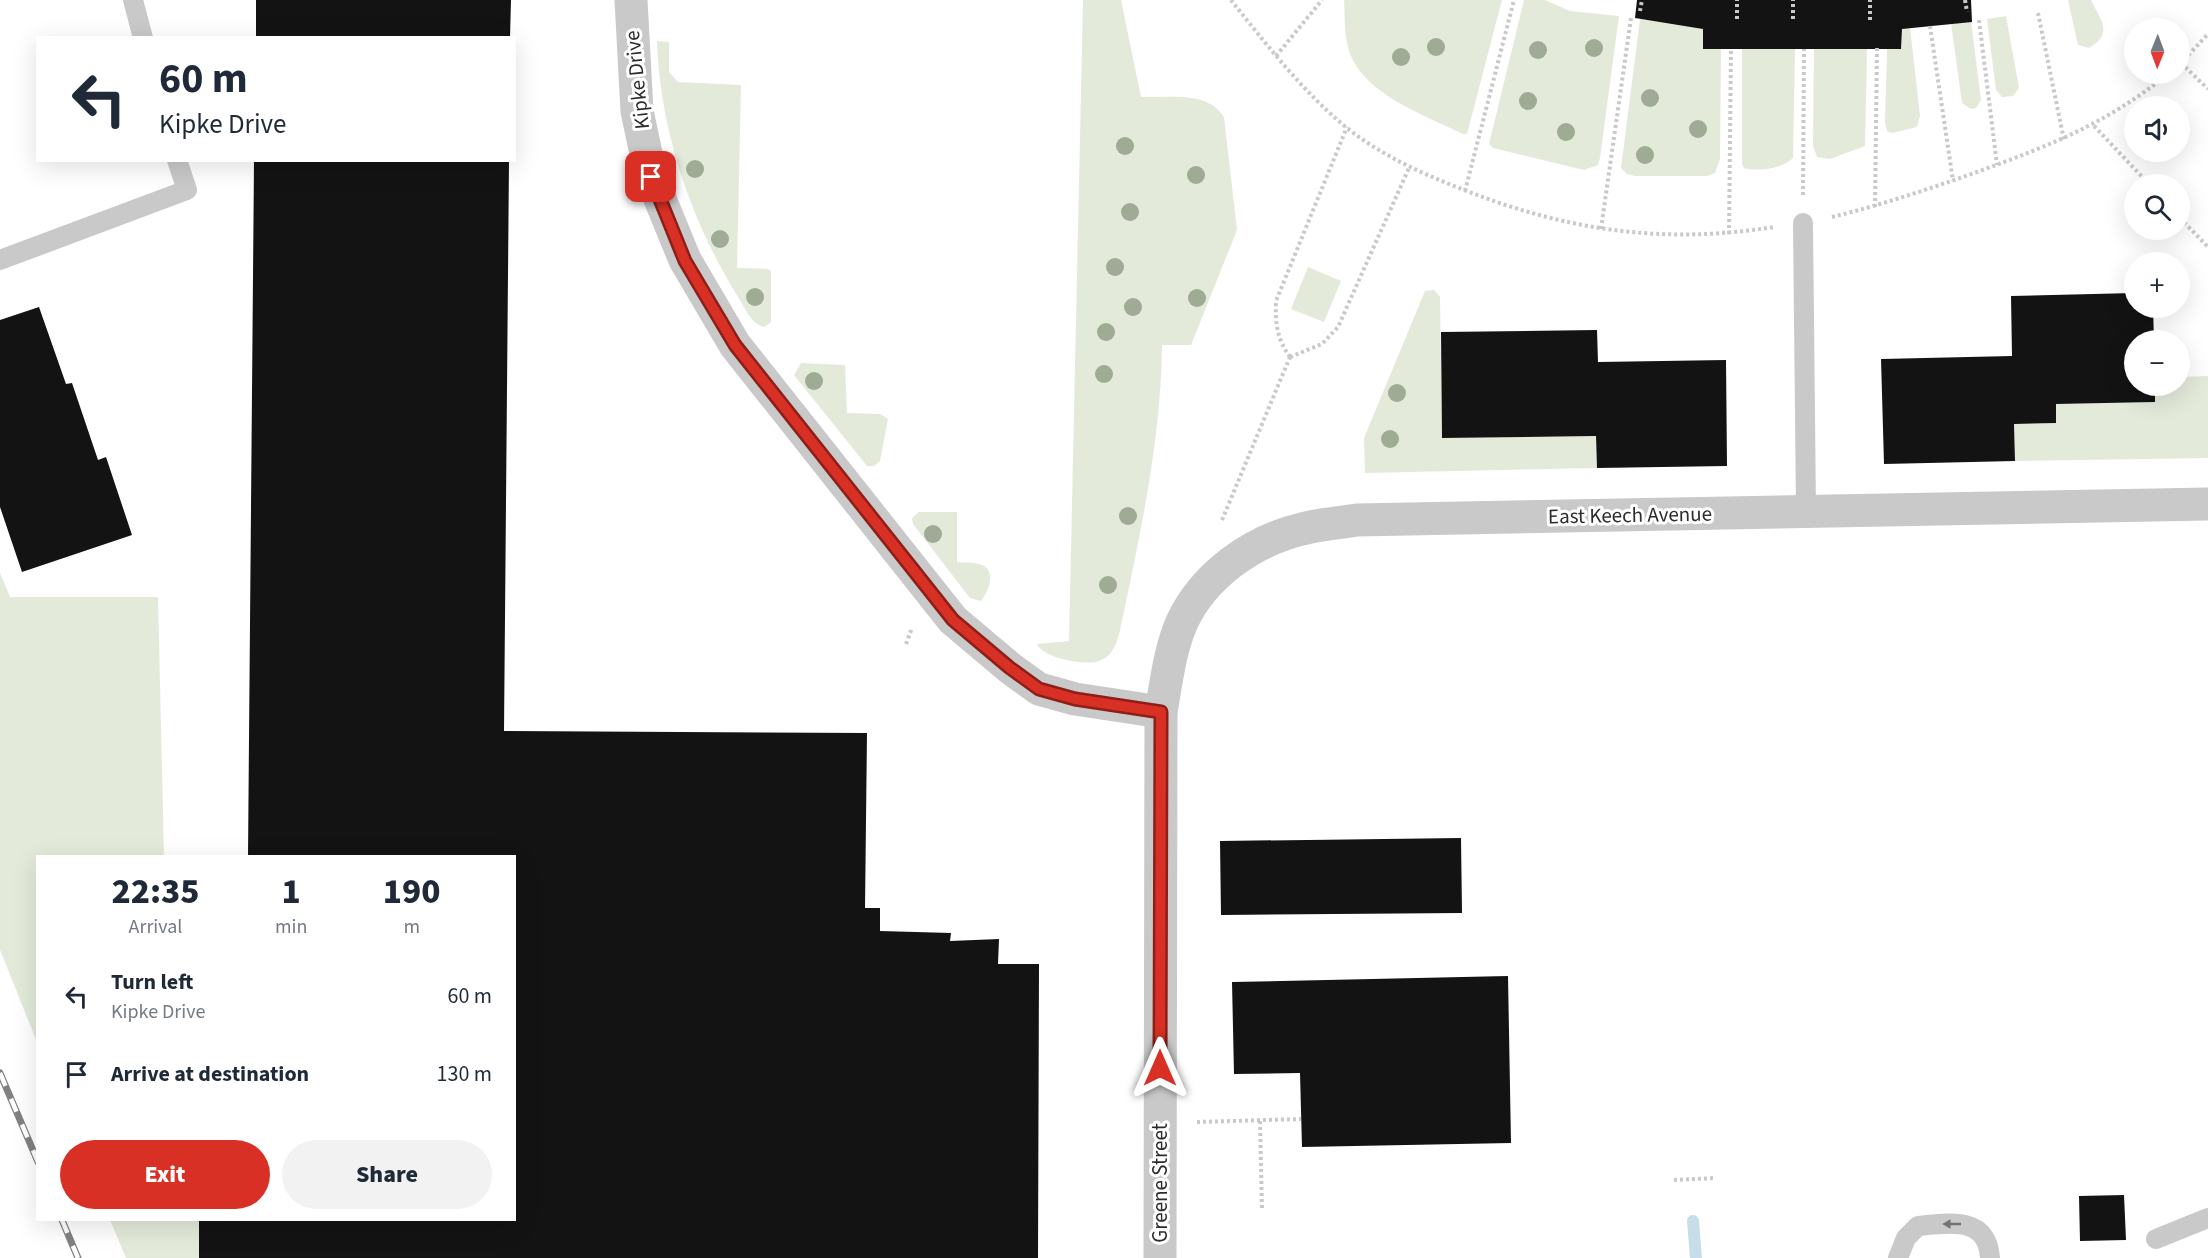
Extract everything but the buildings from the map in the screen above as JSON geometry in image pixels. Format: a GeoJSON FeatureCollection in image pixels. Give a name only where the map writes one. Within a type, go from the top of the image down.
{"type":"FeatureCollection","features":[{"type":"Feature","properties":{"kind":"street","name":"Kipke Drive"},"geometry":{"type":"LineString","coordinates":[[632,0],[637,111],[651,177],[685,261],[735,345],[953,620],[1039,689],[1075,699],[1161,712]]}},
{"type":"Feature","properties":{"kind":"street","name":"East Keech Avenue"},"geometry":{"type":"LineString","coordinates":[[1161,712],[1181,624],[1204,588],[1251,549],[1302,529],[1357,520],[2208,504]]}},
{"type":"Feature","properties":{"kind":"street","name":"Greene Street"},"geometry":{"type":"LineString","coordinates":[[1160,1258],[1161,712]]}},
{"type":"Feature","properties":{"kind":"lane"},"geometry":{"type":"LineString","coordinates":[[133,0],[142,36]]}},
{"type":"Feature","properties":{"kind":"lane"},"geometry":{"type":"LineString","coordinates":[[0,260],[187,190],[178,162]]}},
{"type":"Feature","properties":{"kind":"lane"},"geometry":{"type":"LineString","coordinates":[[1803,223],[1806,511]]}},
{"type":"Feature","properties":{"kind":"lane"},"geometry":{"type":"LineString","coordinates":[[2156,1239],[2208,1218]]}},
{"type":"Feature","properties":{"kind":"lane"},"geometry":{"type":"LineString","coordinates":[[1898,1258],[1906,1238],[1918,1226],[1958,1222],[1976,1228],[1984,1240],[1990,1258]]}},
{"type":"Feature","properties":{"kind":"path"},"geometry":{"type":"LineString","coordinates":[[1231,0],[1276,56],[1347,127],[1409,168],[1533,215],[1601,230],[1656,236],[1729,234],[1803,223],[1875,207],[2064,140],[2094,126],[2155,84]]}},
{"type":"Feature","properties":{"kind":"path"},"geometry":{"type":"LineString","coordinates":[[1276,56],[1322,0]]}},
{"type":"Feature","properties":{"kind":"path"},"geometry":{"type":"LineString","coordinates":[[1465,191],[1514,0]]}},
{"type":"Feature","properties":{"kind":"path"},"geometry":{"type":"LineString","coordinates":[[1640,10],[1642,0]]}},
{"type":"Feature","properties":{"kind":"path"},"geometry":{"type":"LineString","coordinates":[[1737,0],[1737,19]]}},
{"type":"Feature","properties":{"kind":"path"},"geometry":{"type":"LineString","coordinates":[[1793,0],[1793,19]]}},
{"type":"Feature","properties":{"kind":"path"},"geometry":{"type":"LineString","coordinates":[[1870,0],[1870,20]]}},
{"type":"Feature","properties":{"kind":"path"},"geometry":{"type":"LineString","coordinates":[[1965,0],[1967,12]]}},
{"type":"Feature","properties":{"kind":"path"},"geometry":{"type":"LineString","coordinates":[[2038,13],[2064,140]]}},
{"type":"Feature","properties":{"kind":"path"},"geometry":{"type":"LineString","coordinates":[[1601,230],[1631,18]]}},
{"type":"Feature","properties":{"kind":"path"},"geometry":{"type":"LineString","coordinates":[[1979,20],[1996,165]]}},
{"type":"Feature","properties":{"kind":"path"},"geometry":{"type":"LineString","coordinates":[[1930,26],[1953,181]]}},
{"type":"Feature","properties":{"kind":"path"},"geometry":{"type":"LineString","coordinates":[[2190,53],[2208,34]]}},
{"type":"Feature","properties":{"kind":"path"},"geometry":{"type":"LineString","coordinates":[[1875,207],[1877,48]]}},
{"type":"Feature","properties":{"kind":"path"},"geometry":{"type":"LineString","coordinates":[[1729,234],[1731,49]]}},
{"type":"Feature","properties":{"kind":"path"},"geometry":{"type":"LineString","coordinates":[[1803,223],[1804,49]]}},
{"type":"Feature","properties":{"kind":"path"},"geometry":{"type":"LineString","coordinates":[[2190,72],[2208,89]]}},
{"type":"Feature","properties":{"kind":"path"},"geometry":{"type":"LineString","coordinates":[[2094,126],[2140,174]]}},
{"type":"Feature","properties":{"kind":"path"},"geometry":{"type":"LineString","coordinates":[[1290,357],[1281,344],[1275,325],[1276,301],[1347,127]]}},
{"type":"Feature","properties":{"kind":"path"},"geometry":{"type":"LineString","coordinates":[[1222,520],[1290,357],[1322,344],[1338,327],[1409,168]]}},
{"type":"Feature","properties":{"kind":"path"},"geometry":{"type":"LineString","coordinates":[[2190,228],[2208,247]]}},
{"type":"Feature","properties":{"kind":"path"},"geometry":{"type":"LineString","coordinates":[[906,644],[914,622]]}},
{"type":"Feature","properties":{"kind":"path"},"geometry":{"type":"LineString","coordinates":[[1194,1122],[1301,1119]]}},
{"type":"Feature","properties":{"kind":"path"},"geometry":{"type":"LineString","coordinates":[[1260,1121],[1262,1211]]}},
{"type":"Feature","properties":{"kind":"path"},"geometry":{"type":"LineString","coordinates":[[1674,1180],[1715,1178]]}},
{"type":"Feature","properties":{"kind":"green space"},"geometry":{"type":"Polygon","coordinates":[[[1083,0],[1121,0],[1141,97],[1198,99],[1217,108],[1224,117],[1237,230],[1191,345],[1162,345],[1154,453],[1120,630],[1116,644],[1108,656],[1093,662],[1055,657],[1037,644],[1069,641],[1083,0]]]}},
{"type":"Feature","properties":{"kind":"green space"},"geometry":{"type":"Polygon","coordinates":[[[1344,0],[1502,0],[1467,134],[1397,102],[1368,80],[1357,66],[1347,45],[1344,0]]]}},
{"type":"Feature","properties":{"kind":"green space"},"geometry":{"type":"Polygon","coordinates":[[[1524,0],[1545,0],[1570,11],[1619,16],[1598,165],[1584,170],[1493,148],[1489,144],[1524,0]]]}},
{"type":"Feature","properties":{"kind":"green space"},"geometry":{"type":"Polygon","coordinates":[[[2068,0],[2091,0],[2101,20],[2103,32],[2101,37],[2089,48],[2078,45],[2068,0]]]}},
{"type":"Feature","properties":{"kind":"green space"},"geometry":{"type":"Polygon","coordinates":[[[2006,16],[2019,88],[2013,96],[2002,97],[1996,90],[1987,19],[2006,16]]]}},
{"type":"Feature","properties":{"kind":"green space"},"geometry":{"type":"Polygon","coordinates":[[[1640,19],[1703,27],[1703,49],[1721,49],[1720,159],[1715,173],[1707,176],[1635,176],[1627,174],[1621,168],[1640,19]]]}},
{"type":"Feature","properties":{"kind":"green space"},"geometry":{"type":"Polygon","coordinates":[[[1971,21],[1981,100],[1976,108],[1971,109],[1962,103],[1951,23],[1971,21]]]}},
{"type":"Feature","properties":{"kind":"green space"},"geometry":{"type":"Polygon","coordinates":[[[1902,27],[1910,27],[1920,116],[1917,127],[1892,133],[1887,131],[1885,123],[1887,49],[1901,49],[1902,27]]]}},
{"type":"Feature","properties":{"kind":"green space"},"geometry":{"type":"Polygon","coordinates":[[[657,41],[669,42],[669,72],[678,82],[741,85],[737,268],[771,271],[771,322],[764,327],[755,323],[746,311],[721,268],[706,238],[681,174],[664,108],[657,41]]]}},
{"type":"Feature","properties":{"kind":"green space"},"geometry":{"type":"Polygon","coordinates":[[[1867,48],[1865,146],[1830,159],[1817,157],[1813,146],[1814,49],[1867,48]]]}},
{"type":"Feature","properties":{"kind":"green space"},"geometry":{"type":"Polygon","coordinates":[[[1742,49],[1795,49],[1793,158],[1777,167],[1749,169],[1744,168],[1742,164],[1742,49]]]}},
{"type":"Feature","properties":{"kind":"green space"},"geometry":{"type":"Polygon","coordinates":[[[1308,267],[1341,281],[1324,322],[1291,309],[1308,267]]]}},
{"type":"Feature","properties":{"kind":"green space"},"geometry":{"type":"Polygon","coordinates":[[[1434,290],[1440,297],[1442,438],[1596,436],[1597,468],[1365,473],[1364,438],[1425,291],[1434,290]]]}},
{"type":"Feature","properties":{"kind":"green space"},"geometry":{"type":"Polygon","coordinates":[[[801,363],[845,365],[847,413],[880,414],[888,419],[880,461],[874,466],[867,466],[794,375],[801,363]]]}},
{"type":"Feature","properties":{"kind":"green space"},"geometry":{"type":"Polygon","coordinates":[[[2208,376],[2208,458],[2015,461],[2014,424],[2056,423],[2056,404],[2155,402],[2155,396],[2190,396],[2190,377],[2208,376]]]}},
{"type":"Feature","properties":{"kind":"green space"},"geometry":{"type":"Polygon","coordinates":[[[919,512],[957,512],[957,562],[979,564],[987,568],[989,572],[990,582],[981,601],[970,598],[913,524],[912,518],[919,512]]]}},
{"type":"Feature","properties":{"kind":"green space"},"geometry":{"type":"Polygon","coordinates":[[[0,573],[10,597],[158,597],[164,855],[36,855],[36,1040],[0,950],[0,573]]]}},
{"type":"Feature","properties":{"kind":"green space"},"geometry":{"type":"Polygon","coordinates":[[[110,1221],[199,1221],[199,1258],[126,1258],[110,1221]]]}},
{"type":"Feature","properties":{"kind":"waterway"},"geometry":{"type":"LineString","coordinates":[[1693,1221],[1696,1258]]}},
{"type":"Feature","properties":{"kind":"railway"},"geometry":{"type":"LineString","coordinates":[[0,1073],[36,1157]]}},
{"type":"Feature","properties":{"kind":"railway"},"geometry":{"type":"LineString","coordinates":[[62,1221],[78,1258]]}},
{"type":"Feature","properties":{"kind":"route"},"geometry":{"type":"LineString","coordinates":[[651,177],[685,261],[735,345],[953,620],[1039,689],[1125,709],[1161,712],[1160,1068]]}}]}
